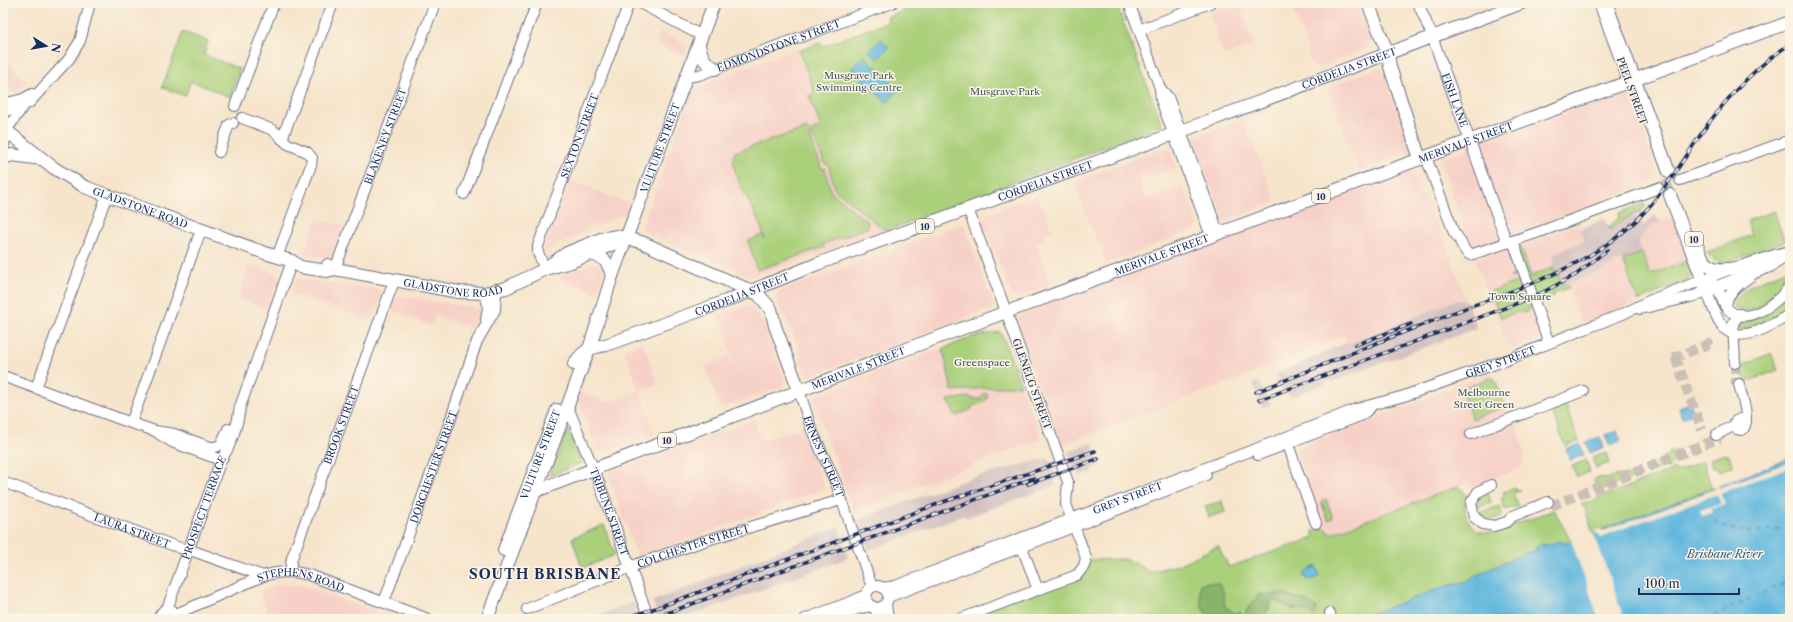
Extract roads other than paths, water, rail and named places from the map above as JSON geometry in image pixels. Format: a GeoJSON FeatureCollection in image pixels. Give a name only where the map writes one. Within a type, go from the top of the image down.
{"type":"FeatureCollection","features":[{"type":"Feature","properties":{"kind":"main road","name":"VULTURE STREET"},"geometry":{"type":"LineString","coordinates":[[479,619],[574,364],[627,238],[714,3]]}},
{"type":"Feature","properties":{"kind":"main road"},"geometry":{"type":"LineString","coordinates":[[1368,3],[1388,54],[1394,60],[1423,158]]}},
{"type":"Feature","properties":{"kind":"main road","name":"CORDELIA STREET"},"geometry":{"type":"LineString","coordinates":[[574,364],[582,352],[589,349],[608,344],[817,264],[1388,54],[1522,3]]}},
{"type":"Feature","properties":{"kind":"main road","name":"PEEL STREET"},"geometry":{"type":"LineString","coordinates":[[1606,3],[1664,180]]}},
{"type":"Feature","properties":{"kind":"main road","name":"MERIVALE STREET"},"geometry":{"type":"LineString","coordinates":[[536,491],[593,468],[1006,312],[1632,82],[1790,22]]}},
{"type":"Feature","properties":{"kind":"main road"},"geometry":{"type":"LineString","coordinates":[[700,41],[704,60],[715,69]]}},
{"type":"Feature","properties":{"kind":"main road","name":"GLADSTONE ROAD"},"geometry":{"type":"LineString","coordinates":[[4,131],[78,183],[201,230],[292,262],[300,267],[327,271],[335,269],[459,292],[491,292],[510,286],[545,269],[563,255],[601,238],[614,236],[627,238]]}},
{"type":"Feature","properties":{"kind":"main road"},"geometry":{"type":"LineString","coordinates":[[3,158],[12,155],[42,159]]}},
{"type":"Feature","properties":{"kind":"main road","name":"10"},"geometry":{"type":"LineString","coordinates":[[1675,188],[1704,260],[1716,269],[1732,268]]}},
{"type":"Feature","properties":{"kind":"main road","name":"10"},"geometry":{"type":"LineString","coordinates":[[1675,188],[1709,286]]}},
{"type":"Feature","properties":{"kind":"main road","name":"GLADSTONE ROAD"},"geometry":{"type":"LineString","coordinates":[[545,269],[566,264],[627,238]]}},
{"type":"Feature","properties":{"kind":"main road","name":"ERNEST STREET"},"geometry":{"type":"LineString","coordinates":[[627,238],[641,242],[730,281],[749,291],[775,326],[799,390]]}},
{"type":"Feature","properties":{"kind":"main road","name":"GREY STREET"},"geometry":{"type":"LineString","coordinates":[[1732,268],[1774,255],[1790,253]]}},
{"type":"Feature","properties":{"kind":"main road","name":"GREY STREET"},"geometry":{"type":"LineString","coordinates":[[1709,286],[1774,264],[1790,253]]}},
{"type":"Feature","properties":{"kind":"main road"},"geometry":{"type":"LineString","coordinates":[[590,254],[605,260],[609,265],[612,276]]}},
{"type":"Feature","properties":{"kind":"main road","name":"VULTURE STREET"},"geometry":{"type":"LineString","coordinates":[[487,619],[589,349],[605,293]]}},
{"type":"Feature","properties":{"kind":"main road"},"geometry":{"type":"LineString","coordinates":[[595,328],[599,337],[608,344]]}},
{"type":"Feature","properties":{"kind":"street"},"geometry":{"type":"LineString","coordinates":[[3,112],[31,101],[69,59],[78,47],[90,3]]}},
{"type":"Feature","properties":{"kind":"street"},"geometry":{"type":"LineString","coordinates":[[235,106],[274,3]]}},
{"type":"Feature","properties":{"kind":"street"},"geometry":{"type":"LineString","coordinates":[[282,139],[333,3]]}},
{"type":"Feature","properties":{"kind":"street","name":"BLAKENEY STREET"},"geometry":{"type":"LineString","coordinates":[[335,269],[435,3]]}},
{"type":"Feature","properties":{"kind":"street"},"geometry":{"type":"LineString","coordinates":[[464,194],[537,3]]}},
{"type":"Feature","properties":{"kind":"street","name":"SEXTON STREET"},"geometry":{"type":"LineString","coordinates":[[545,269],[538,253],[538,246],[629,3]]}},
{"type":"Feature","properties":{"kind":"street"},"geometry":{"type":"LineString","coordinates":[[640,3],[700,41]]}},
{"type":"Feature","properties":{"kind":"street","name":"EDMONDSTONE STREET"},"geometry":{"type":"LineString","coordinates":[[687,77],[699,75],[891,3]]}},
{"type":"Feature","properties":{"kind":"street"},"geometry":{"type":"LineString","coordinates":[[1129,3],[1160,88],[1168,97],[1177,132],[1218,234]]}},
{"type":"Feature","properties":{"kind":"street"},"geometry":{"type":"LineString","coordinates":[[1139,30],[1210,3]]}},
{"type":"Feature","properties":{"kind":"street","name":"FISH LANE"},"geometry":{"type":"LineString","coordinates":[[1418,3],[1470,141],[1539,312],[1549,343]]}},
{"type":"Feature","properties":{"kind":"street","name":"PEEL STREET"},"geometry":{"type":"LineString","coordinates":[[1599,3],[1632,82]]}},
{"type":"Feature","properties":{"kind":"street"},"geometry":{"type":"LineString","coordinates":[[5,101],[25,98],[42,88]]}},
{"type":"Feature","properties":{"kind":"street"},"geometry":{"type":"LineString","coordinates":[[3,148],[4,131],[24,105]]}},
{"type":"Feature","properties":{"kind":"street"},"geometry":{"type":"LineString","coordinates":[[242,118],[270,129],[288,144],[308,152],[312,161],[277,257]]}},
{"type":"Feature","properties":{"kind":"street"},"geometry":{"type":"LineString","coordinates":[[220,152],[229,125],[233,123]]}},
{"type":"Feature","properties":{"kind":"street"},"geometry":{"type":"LineString","coordinates":[[1675,188],[1790,140]]}},
{"type":"Feature","properties":{"kind":"street"},"geometry":{"type":"LineString","coordinates":[[1423,158],[1454,233],[1458,236],[1464,250],[1468,254],[1476,254],[1510,242],[1664,180]]}},
{"type":"Feature","properties":{"kind":"street"},"geometry":{"type":"LineString","coordinates":[[36,388],[107,195]]}},
{"type":"Feature","properties":{"kind":"street","name":"GLENELG STREET"},"geometry":{"type":"LineString","coordinates":[[968,209],[1068,482],[1066,504],[1084,548],[1086,560],[1082,569],[1077,575],[1038,590]]}},
{"type":"Feature","properties":{"kind":"street"},"geometry":{"type":"LineString","coordinates":[[131,423],[201,230]]}},
{"type":"Feature","properties":{"kind":"street","name":"PROSPECT TERRACE"},"geometry":{"type":"LineString","coordinates":[[160,619],[162,612],[173,614],[187,550],[221,460],[227,450],[239,415],[240,407],[292,262]]}},
{"type":"Feature","properties":{"kind":"street","name":"GREY STREET"},"geometry":{"type":"LineString","coordinates":[[1627,312],[1686,298],[1709,286],[1732,268]]}},
{"type":"Feature","properties":{"kind":"street"},"geometry":{"type":"LineString","coordinates":[[1726,307],[1727,299],[1731,292],[1759,270]]}},
{"type":"Feature","properties":{"kind":"street","name":"BROOK STREET"},"geometry":{"type":"LineString","coordinates":[[290,571],[294,553],[394,281]]}},
{"type":"Feature","properties":{"kind":"street"},"geometry":{"type":"LineString","coordinates":[[1709,286],[1726,307],[1733,312],[1740,314],[1754,314],[1768,308],[1780,298],[1790,286]]}},
{"type":"Feature","properties":{"kind":"street"},"geometry":{"type":"LineString","coordinates":[[1709,286],[1722,325]]}},
{"type":"Feature","properties":{"kind":"street","name":"GREY STREET"},"geometry":{"type":"LineString","coordinates":[[885,596],[895,586],[1073,523],[1287,440],[1356,409],[1372,406],[1411,394],[1549,343],[1627,312],[1651,300],[1709,286]]}},
{"type":"Feature","properties":{"kind":"street","name":"DORCHESTER STREET"},"geometry":{"type":"LineString","coordinates":[[384,602],[449,424],[477,341],[495,310],[491,292]]}},
{"type":"Feature","properties":{"kind":"street"},"geometry":{"type":"LineString","coordinates":[[1686,298],[1696,299],[1703,304],[1726,330],[1734,334],[1748,334],[1771,325],[1790,314]]}},
{"type":"Feature","properties":{"kind":"street"},"geometry":{"type":"LineString","coordinates":[[1740,314],[1733,322],[1736,363],[1738,344],[1748,334]]}},
{"type":"Feature","properties":{"kind":"street"},"geometry":{"type":"LineString","coordinates":[[3,376],[155,431],[172,442],[221,460]]}},
{"type":"Feature","properties":{"kind":"street"},"geometry":{"type":"LineString","coordinates":[[1718,436],[1740,424],[1737,384]]}},
{"type":"Feature","properties":{"kind":"street","name":"ERNEST STREET"},"geometry":{"type":"LineString","coordinates":[[799,390],[811,428],[841,500],[869,591]]}},
{"type":"Feature","properties":{"kind":"street"},"geometry":{"type":"LineString","coordinates":[[1471,434],[1583,392]]}},
{"type":"Feature","properties":{"kind":"street","name":"TRIBUNE STREET"},"geometry":{"type":"LineString","coordinates":[[567,405],[593,468],[649,619]]}},
{"type":"Feature","properties":{"kind":"street","name":"PROSPECT TERRACE"},"geometry":{"type":"LineString","coordinates":[[155,431],[174,434],[210,447],[216,447],[223,442],[237,410],[240,407]]}},
{"type":"Feature","properties":{"kind":"street"},"geometry":{"type":"LineString","coordinates":[[1287,440],[1316,522]]}},
{"type":"Feature","properties":{"kind":"street","name":"LAURA STREET"},"geometry":{"type":"LineString","coordinates":[[3,482],[187,550],[263,576]]}},
{"type":"Feature","properties":{"kind":"street"},"geometry":{"type":"LineString","coordinates":[[1491,486],[1481,490],[1474,497],[1471,505],[1473,515],[1481,523],[1496,525],[1507,522],[1513,516],[1550,504]]}},
{"type":"Feature","properties":{"kind":"street","name":"COLCHESTER STREET"},"geometry":{"type":"LineString","coordinates":[[527,609],[704,541],[841,500]]}},
{"type":"Feature","properties":{"kind":"street","name":"GREY STREET"},"geometry":{"type":"LineString","coordinates":[[885,596],[1022,547],[1073,523]]}},
{"type":"Feature","properties":{"kind":"street"},"geometry":{"type":"LineString","coordinates":[[960,619],[1038,590],[1022,547]]}},
{"type":"Feature","properties":{"kind":"street","name":"STEPHENS ROAD"},"geometry":{"type":"LineString","coordinates":[[173,614],[263,576],[277,572],[290,571],[304,573],[428,619]]}},
{"type":"Feature","properties":{"kind":"street"},"geometry":{"type":"LineString","coordinates":[[805,619],[853,601],[878,586],[885,596],[888,619]]}},
{"type":"Feature","properties":{"kind":"street"},"geometry":{"type":"LineString","coordinates":[[869,591],[867,601],[873,607],[880,619]]}},
{"type":"Feature","properties":{"kind":"street"},"geometry":{"type":"LineString","coordinates":[[831,619],[860,608],[880,608],[885,596]]}},
{"type":"Feature","properties":{"kind":"water"},"geometry":{"type":"Polygon","coordinates":[[[881,39],[889,47],[877,59],[869,51],[881,39]]]}},
{"type":"Feature","properties":{"kind":"water"},"geometry":{"type":"Polygon","coordinates":[[[864,56],[899,89],[887,103],[851,69],[864,56]]]}},
{"type":"Feature","properties":{"kind":"water"},"geometry":{"type":"Polygon","coordinates":[[[1690,403],[1694,414],[1682,418],[1679,407],[1690,403]]]}},
{"type":"Feature","properties":{"kind":"water"},"geometry":{"type":"Polygon","coordinates":[[[1617,431],[1621,441],[1609,445],[1605,435],[1617,431]]]}},
{"type":"Feature","properties":{"kind":"water"},"geometry":{"type":"Polygon","coordinates":[[[1600,437],[1604,447],[1590,453],[1586,442],[1600,437]]]}},
{"type":"Feature","properties":{"kind":"water"},"geometry":{"type":"Polygon","coordinates":[[[1580,444],[1584,455],[1570,460],[1566,449],[1580,444]]]}},
{"type":"Feature","properties":{"kind":"water","name":"Brisbane River"},"geometry":{"type":"Polygon","coordinates":[[[1790,458],[1790,619],[1360,618],[1444,587],[1469,581],[1475,576],[1527,552],[1537,551],[1536,546],[1544,544],[1544,546],[1559,541],[1565,543],[1569,542],[1712,489],[1790,458]]]}},
{"type":"Feature","properties":{"kind":"water"},"geometry":{"type":"Polygon","coordinates":[[[1316,566],[1320,576],[1310,580],[1306,579],[1304,575],[1305,572],[1316,566]]]}},
{"type":"Feature","properties":{"kind":"tunnel"},"geometry":{"type":"LineString","coordinates":[[1664,180],[1670,195]]}},
{"type":"Feature","properties":{"kind":"tunnel"},"geometry":{"type":"LineString","coordinates":[[1658,188],[1666,185]]}},
{"type":"Feature","properties":{"kind":"tunnel"},"geometry":{"type":"LineString","coordinates":[[1673,358],[1709,344],[1711,348]]}},
{"type":"Feature","properties":{"kind":"tunnel"},"geometry":{"type":"LineString","coordinates":[[1675,357],[1702,430]]}},
{"type":"Feature","properties":{"kind":"tunnel"},"geometry":{"type":"LineString","coordinates":[[1735,363],[1736,385]]}},
{"type":"Feature","properties":{"kind":"tunnel"},"geometry":{"type":"LineString","coordinates":[[1551,506],[1720,438]]}},
{"type":"Feature","properties":{"kind":"railway"},"geometry":{"type":"LineString","coordinates":[[1256,392],[1407,331],[1542,279],[1563,270],[1603,247],[1634,223],[1658,196],[1708,124],[1726,101],[1756,70],[1790,44]]}},
{"type":"Feature","properties":{"kind":"railway"},"geometry":{"type":"LineString","coordinates":[[1259,400],[1534,297],[1577,274],[1607,250]]}},
{"type":"Feature","properties":{"kind":"railway"},"geometry":{"type":"LineString","coordinates":[[1355,345],[1411,324]]}},
{"type":"Feature","properties":{"kind":"railway"},"geometry":{"type":"LineString","coordinates":[[622,619],[656,608],[946,501],[1095,451]]}},
{"type":"Feature","properties":{"kind":"railway"},"geometry":{"type":"LineString","coordinates":[[1028,484],[1098,459]]}},
{"type":"Feature","properties":{"kind":"railway"},"geometry":{"type":"LineString","coordinates":[[651,619],[1034,478]]}},
{"type":"Feature","properties":{"kind":"district","name":"SOUTH BRISBANE"},"geometry":{"type":"Point","coordinates":[545,574]}},
{"type":"Feature","properties":{"kind":"park label","name":"Musgrave Park Swimming Centre"},"geometry":{"type":"Point","coordinates":[859,80]}},
{"type":"Feature","properties":{"kind":"park label","name":"Musgrave Park"},"geometry":{"type":"Point","coordinates":[1005,91]}},
{"type":"Feature","properties":{"kind":"park label","name":"Town Square"},"geometry":{"type":"Point","coordinates":[1520,296]}},
{"type":"Feature","properties":{"kind":"park label","name":"Greenspace"},"geometry":{"type":"Point","coordinates":[982,362]}},
{"type":"Feature","properties":{"kind":"park label","name":"Melbourne Street Green"},"geometry":{"type":"Point","coordinates":[1484,398]}}]}
